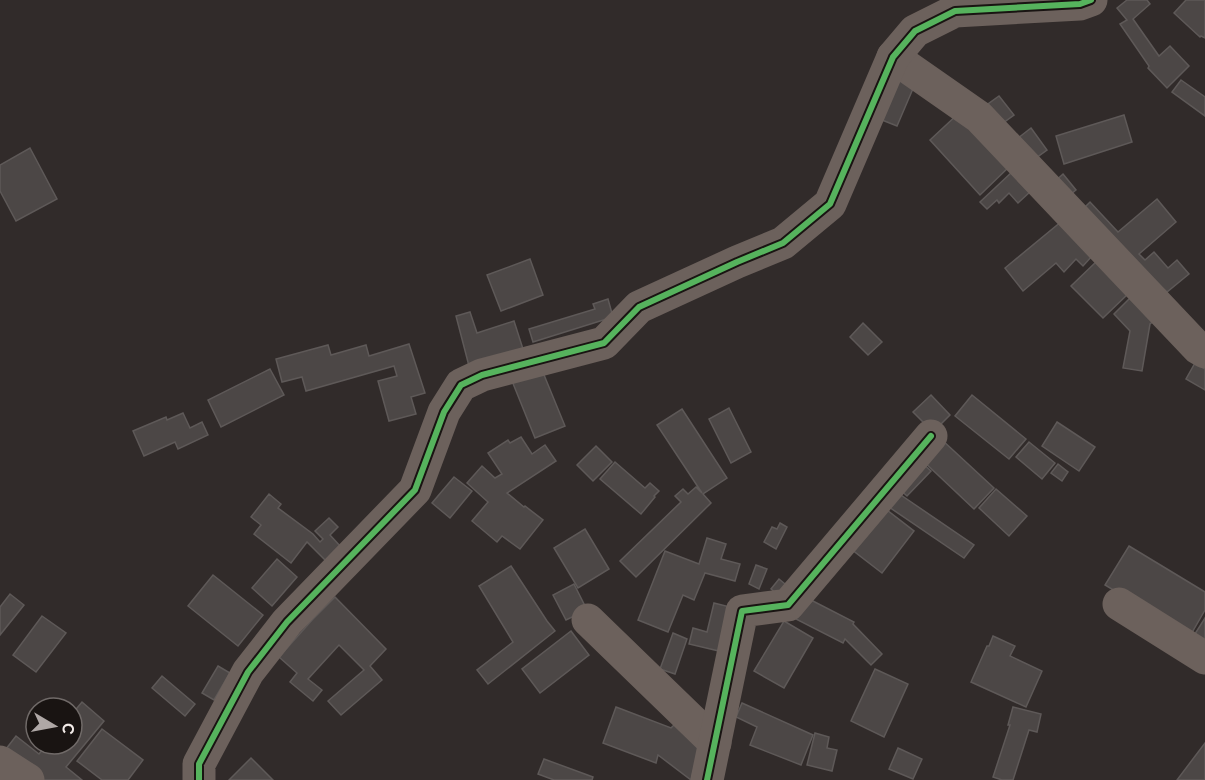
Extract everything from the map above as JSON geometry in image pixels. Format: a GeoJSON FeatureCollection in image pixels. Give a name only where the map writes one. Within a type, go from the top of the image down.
{"type":"FeatureCollection","features":[{"type":"Feature","properties":{"kind":"street"},"geometry":{"type":"LineString","coordinates":[[199,780],[199,764],[248,672],[287,622],[415,490],[444,412],[461,385],[482,375],[604,343],[639,307],[783,243],[830,204],[893,57],[915,31],[955,11],[1080,4],[1091,0]]}},
{"type":"Feature","properties":{"kind":"street"},"geometry":{"type":"LineString","coordinates":[[893,57],[979,117],[1198,348],[1205,352]]}},
{"type":"Feature","properties":{"kind":"street"},"geometry":{"type":"LineString","coordinates":[[707,780],[742,611],[788,605],[931,436]]}},
{"type":"Feature","properties":{"kind":"street"},"geometry":{"type":"LineString","coordinates":[[1119,604],[1205,658]]}},
{"type":"Feature","properties":{"kind":"street"},"geometry":{"type":"LineString","coordinates":[[588,620],[715,743]]}},
{"type":"Feature","properties":{"kind":"street"},"geometry":{"type":"LineString","coordinates":[[0,762],[28,780]]}},
{"type":"Feature","properties":{"kind":"building"},"geometry":{"type":"Polygon","coordinates":[[[1127,0],[1147,0],[1150,4],[1133,19],[1159,56],[1170,46],[1189,66],[1167,88],[1148,68],[1149,66],[1120,24],[1127,20],[1117,8],[1127,0]]]}},
{"type":"Feature","properties":{"kind":"building"},"geometry":{"type":"Polygon","coordinates":[[[1186,0],[1205,0],[1205,38],[1200,37],[1174,13],[1186,0]]]}},
{"type":"Feature","properties":{"kind":"building"},"geometry":{"type":"Polygon","coordinates":[[[895,76],[915,84],[897,126],[877,118],[895,76]]]}},
{"type":"Feature","properties":{"kind":"building"},"geometry":{"type":"Polygon","coordinates":[[[1181,80],[1205,97],[1205,116],[1172,92],[1181,80]]]}},
{"type":"Feature","properties":{"kind":"building"},"geometry":{"type":"Polygon","coordinates":[[[999,96],[1014,115],[1003,123],[988,104],[999,96]]]}},
{"type":"Feature","properties":{"kind":"building"},"geometry":{"type":"Polygon","coordinates":[[[960,112],[1010,166],[980,195],[930,140],[960,112]]]}},
{"type":"Feature","properties":{"kind":"building"},"geometry":{"type":"Polygon","coordinates":[[[1124,115],[1132,142],[1064,164],[1056,136],[1124,115]]]}},
{"type":"Feature","properties":{"kind":"building"},"geometry":{"type":"Polygon","coordinates":[[[1031,128],[1047,150],[1029,163],[1013,142],[1031,128]]]}},
{"type":"Feature","properties":{"kind":"building"},"geometry":{"type":"Polygon","coordinates":[[[30,148],[57,199],[16,221],[0,191],[0,165],[30,148]]]}},
{"type":"Feature","properties":{"kind":"building"},"geometry":{"type":"Polygon","coordinates":[[[1013,171],[1031,191],[1018,203],[1009,193],[999,203],[997,200],[987,209],[980,202],[1013,171]]]}},
{"type":"Feature","properties":{"kind":"building"},"geometry":{"type":"Polygon","coordinates":[[[1063,174],[1076,190],[1065,199],[1052,184],[1063,174]]]}},
{"type":"Feature","properties":{"kind":"building"},"geometry":{"type":"Polygon","coordinates":[[[1157,199],[1176,222],[1139,254],[1145,260],[1154,252],[1168,268],[1177,260],[1189,274],[1167,292],[1079,213],[1090,202],[1118,232],[1157,199]]]}},
{"type":"Feature","properties":{"kind":"building"},"geometry":{"type":"Polygon","coordinates":[[[1062,221],[1093,255],[1083,266],[1076,259],[1064,272],[1056,263],[1023,291],[1005,268],[1062,221]]]}},
{"type":"Feature","properties":{"kind":"building"},"geometry":{"type":"Polygon","coordinates":[[[530,259],[543,295],[501,311],[487,275],[530,259]]]}},
{"type":"Feature","properties":{"kind":"building"},"geometry":{"type":"Polygon","coordinates":[[[1098,260],[1129,293],[1103,318],[1071,286],[1098,260]]]}},
{"type":"Feature","properties":{"kind":"building"},"geometry":{"type":"Polygon","coordinates":[[[1131,297],[1154,321],[1150,324],[1142,371],[1123,368],[1130,331],[1114,314],[1131,297]]]}},
{"type":"Feature","properties":{"kind":"building"},"geometry":{"type":"Polygon","coordinates":[[[608,299],[613,317],[533,342],[529,329],[595,309],[593,304],[608,299]]]}},
{"type":"Feature","properties":{"kind":"building"},"geometry":{"type":"Polygon","coordinates":[[[470,312],[477,333],[514,321],[523,349],[469,366],[456,316],[470,312]]]}},
{"type":"Feature","properties":{"kind":"building"},"geometry":{"type":"Polygon","coordinates":[[[863,323],[882,342],[868,355],[850,337],[863,323]]]}},
{"type":"Feature","properties":{"kind":"building"},"geometry":{"type":"Polygon","coordinates":[[[409,344],[425,393],[411,397],[416,414],[389,421],[378,381],[397,376],[394,366],[306,391],[302,377],[282,382],[276,359],[328,345],[331,355],[366,345],[369,356],[409,344]]]}},
{"type":"Feature","properties":{"kind":"building"},"geometry":{"type":"Polygon","coordinates":[[[1195,363],[1205,369],[1205,390],[1186,379],[1195,363]]]}},
{"type":"Feature","properties":{"kind":"building"},"geometry":{"type":"Polygon","coordinates":[[[270,369],[284,395],[221,427],[208,400],[270,369]]]}},
{"type":"Feature","properties":{"kind":"building"},"geometry":{"type":"Polygon","coordinates":[[[542,370],[565,426],[535,438],[512,381],[542,370]]]}},
{"type":"Feature","properties":{"kind":"building"},"geometry":{"type":"Polygon","coordinates":[[[931,395],[950,415],[933,432],[913,412],[931,395]]]}},
{"type":"Feature","properties":{"kind":"building"},"geometry":{"type":"Polygon","coordinates":[[[972,395],[1026,439],[1009,459],[955,416],[972,395]]]}},
{"type":"Feature","properties":{"kind":"building"},"geometry":{"type":"Polygon","coordinates":[[[729,408],[751,452],[731,463],[709,419],[729,408]]]}},
{"type":"Feature","properties":{"kind":"building"},"geometry":{"type":"Polygon","coordinates":[[[682,409],[727,478],[703,494],[711,503],[636,577],[620,561],[681,502],[675,496],[683,489],[688,494],[696,487],[702,493],[657,425],[682,409]]]}},
{"type":"Feature","properties":{"kind":"building"},"geometry":{"type":"Polygon","coordinates":[[[183,413],[190,428],[202,422],[208,435],[178,449],[175,442],[144,456],[133,431],[166,417],[167,420],[183,413]]]}},
{"type":"Feature","properties":{"kind":"building"},"geometry":{"type":"Polygon","coordinates":[[[1057,422],[1095,447],[1079,471],[1042,446],[1057,422]]]}},
{"type":"Feature","properties":{"kind":"building"},"geometry":{"type":"Polygon","coordinates":[[[521,437],[532,454],[545,445],[556,461],[507,493],[543,520],[520,549],[502,536],[497,542],[472,521],[488,502],[467,483],[482,466],[495,478],[502,474],[488,453],[508,440],[510,443],[521,437]]]}},
{"type":"Feature","properties":{"kind":"building"},"geometry":{"type":"Polygon","coordinates":[[[941,439],[994,488],[974,509],[922,460],[941,439]]]}},
{"type":"Feature","properties":{"kind":"building"},"geometry":{"type":"Polygon","coordinates":[[[1029,442],[1055,463],[1042,479],[1016,457],[1029,442]]]}},
{"type":"Feature","properties":{"kind":"building"},"geometry":{"type":"Polygon","coordinates":[[[596,446],[612,462],[593,481],[577,465],[596,446]]]}},
{"type":"Feature","properties":{"kind":"building"},"geometry":{"type":"Polygon","coordinates":[[[615,462],[645,488],[650,483],[659,491],[641,514],[600,479],[615,462]]]}},
{"type":"Feature","properties":{"kind":"building"},"geometry":{"type":"Polygon","coordinates":[[[921,462],[931,471],[907,496],[897,487],[921,462]]]}},
{"type":"Feature","properties":{"kind":"building"},"geometry":{"type":"Polygon","coordinates":[[[1058,464],[1068,472],[1062,481],[1051,473],[1058,464]]]}},
{"type":"Feature","properties":{"kind":"building"},"geometry":{"type":"Polygon","coordinates":[[[454,477],[472,491],[450,518],[432,503],[454,477]]]}},
{"type":"Feature","properties":{"kind":"building"},"geometry":{"type":"Polygon","coordinates":[[[996,489],[1027,516],[1009,536],[979,508],[996,489]]]}},
{"type":"Feature","properties":{"kind":"building"},"geometry":{"type":"Polygon","coordinates":[[[895,491],[974,545],[964,558],[886,505],[895,491]]]}},
{"type":"Feature","properties":{"kind":"building"},"geometry":{"type":"Polygon","coordinates":[[[269,494],[281,504],[278,508],[313,534],[320,542],[323,539],[315,531],[329,518],[338,527],[330,535],[341,547],[326,561],[307,542],[291,563],[254,534],[261,525],[251,517],[269,494]]]}},
{"type":"Feature","properties":{"kind":"building"},"geometry":{"type":"Polygon","coordinates":[[[883,507],[914,531],[882,573],[851,549],[883,507]]]}},
{"type":"Feature","properties":{"kind":"building"},"geometry":{"type":"Polygon","coordinates":[[[780,523],[787,527],[776,549],[764,542],[772,527],[777,529],[780,523]]]}},
{"type":"Feature","properties":{"kind":"building"},"geometry":{"type":"Polygon","coordinates":[[[585,529],[609,569],[578,588],[554,548],[585,529]]]}},
{"type":"Feature","properties":{"kind":"building"},"geometry":{"type":"Polygon","coordinates":[[[707,538],[726,544],[721,559],[740,564],[735,581],[705,573],[694,600],[683,595],[668,632],[638,620],[665,551],[699,564],[707,538]]]}},
{"type":"Feature","properties":{"kind":"building"},"geometry":{"type":"Polygon","coordinates":[[[1129,546],[1205,592],[1205,610],[1190,636],[1105,585],[1129,546]]]}},
{"type":"Feature","properties":{"kind":"building"},"geometry":{"type":"Polygon","coordinates":[[[277,559],[297,577],[272,606],[252,588],[277,559]]]}},
{"type":"Feature","properties":{"kind":"building"},"geometry":{"type":"Polygon","coordinates":[[[756,565],[767,569],[759,589],[749,584],[756,565]]]}},
{"type":"Feature","properties":{"kind":"building"},"geometry":{"type":"Polygon","coordinates":[[[511,566],[555,631],[488,684],[477,670],[513,642],[479,586],[511,566]]]}},
{"type":"Feature","properties":{"kind":"building"},"geometry":{"type":"Polygon","coordinates":[[[213,575],[263,615],[238,646],[188,606],[213,575]]]}},
{"type":"Feature","properties":{"kind":"building"},"geometry":{"type":"Polygon","coordinates":[[[779,579],[790,588],[782,598],[771,589],[779,579]]]}},
{"type":"Feature","properties":{"kind":"building"},"geometry":{"type":"Polygon","coordinates":[[[574,584],[587,610],[566,620],[553,595],[574,584]]]}},
{"type":"Feature","properties":{"kind":"building"},"geometry":{"type":"Polygon","coordinates":[[[10,594],[24,605],[0,635],[0,607],[10,594]]]}},
{"type":"Feature","properties":{"kind":"building"},"geometry":{"type":"Polygon","coordinates":[[[335,597],[386,649],[370,666],[382,680],[341,715],[328,701],[364,670],[339,645],[308,679],[322,690],[313,701],[290,682],[297,673],[279,657],[335,597]]]}},
{"type":"Feature","properties":{"kind":"building"},"geometry":{"type":"Polygon","coordinates":[[[809,599],[854,622],[853,624],[882,654],[871,665],[845,639],[843,643],[786,614],[809,599]]]}},
{"type":"Feature","properties":{"kind":"building"},"geometry":{"type":"Polygon","coordinates":[[[714,603],[730,607],[719,651],[689,644],[693,628],[707,632],[714,603]]]}},
{"type":"Feature","properties":{"kind":"building"},"geometry":{"type":"Polygon","coordinates":[[[42,616],[66,633],[36,672],[13,655],[42,616]]]}},
{"type":"Feature","properties":{"kind":"building"},"geometry":{"type":"Polygon","coordinates":[[[1205,618],[1205,644],[1193,637],[1205,618]]]}},
{"type":"Feature","properties":{"kind":"building"},"geometry":{"type":"Polygon","coordinates":[[[784,621],[813,638],[784,688],[754,671],[784,621]]]}},
{"type":"Feature","properties":{"kind":"building"},"geometry":{"type":"Polygon","coordinates":[[[571,631],[589,655],[540,693],[522,669],[571,631]]]}},
{"type":"Feature","properties":{"kind":"building"},"geometry":{"type":"Polygon","coordinates":[[[673,633],[687,639],[675,674],[660,669],[673,633]]]}},
{"type":"Feature","properties":{"kind":"building"},"geometry":{"type":"Polygon","coordinates":[[[993,636],[1015,646],[1010,656],[1042,671],[1026,707],[971,682],[993,636]]]}},
{"type":"Feature","properties":{"kind":"building"},"geometry":{"type":"Polygon","coordinates":[[[218,666],[230,673],[214,700],[202,693],[218,666]]]}},
{"type":"Feature","properties":{"kind":"building"},"geometry":{"type":"Polygon","coordinates":[[[875,669],[908,684],[884,737],[851,721],[875,669]]]}},
{"type":"Feature","properties":{"kind":"building"},"geometry":{"type":"Polygon","coordinates":[[[162,676],[195,704],[185,716],[152,688],[162,676]]]}},
{"type":"Feature","properties":{"kind":"building"},"geometry":{"type":"Polygon","coordinates":[[[742,703],[813,735],[801,765],[750,745],[757,727],[736,717],[742,703]]]}},
{"type":"Feature","properties":{"kind":"building"},"geometry":{"type":"Polygon","coordinates":[[[84,704],[104,721],[84,745],[84,704]]]}},
{"type":"Feature","properties":{"kind":"building"},"geometry":{"type":"Polygon","coordinates":[[[616,707],[671,728],[675,724],[699,747],[691,780],[658,755],[656,763],[603,743],[616,707]]]}},
{"type":"Feature","properties":{"kind":"building"},"geometry":{"type":"Polygon","coordinates":[[[1013,707],[1041,714],[1037,732],[1029,730],[1013,780],[1002,780],[993,777],[1010,725],[1008,725],[1013,707]]]}},
{"type":"Feature","properties":{"kind":"building"},"geometry":{"type":"Polygon","coordinates":[[[102,729],[143,760],[128,780],[102,780],[77,761],[84,756],[84,752],[102,729]]]}},
{"type":"Feature","properties":{"kind":"building"},"geometry":{"type":"Polygon","coordinates":[[[815,733],[829,737],[827,748],[837,750],[832,771],[807,765],[815,733]]]}},
{"type":"Feature","properties":{"kind":"building"},"geometry":{"type":"Polygon","coordinates":[[[16,736],[24,742],[24,756],[75,756],[66,767],[82,780],[44,780],[6,749],[16,736]]]}},
{"type":"Feature","properties":{"kind":"building"},"geometry":{"type":"Polygon","coordinates":[[[1205,743],[1205,780],[1177,780],[1205,743]]]}},
{"type":"Feature","properties":{"kind":"building"},"geometry":{"type":"Polygon","coordinates":[[[898,748],[922,759],[913,779],[889,769],[898,748]]]}},
{"type":"Feature","properties":{"kind":"building"},"geometry":{"type":"Polygon","coordinates":[[[251,758],[273,780],[229,780],[251,758]]]}},
{"type":"Feature","properties":{"kind":"building"},"geometry":{"type":"Polygon","coordinates":[[[544,759],[593,777],[592,780],[554,780],[538,774],[544,759]]]}},
{"type":"Feature","properties":{"kind":"cycle path"},"geometry":{"type":"LineString","coordinates":[[199,780],[199,764],[248,672],[287,622],[415,490],[444,412],[461,385],[482,375],[604,343],[639,307],[783,243],[830,204],[893,57],[915,31],[955,11],[1080,4],[1091,0]]}},
{"type":"Feature","properties":{"kind":"cycle path"},"geometry":{"type":"LineString","coordinates":[[707,780],[742,611],[788,605],[931,436]]}}]}
